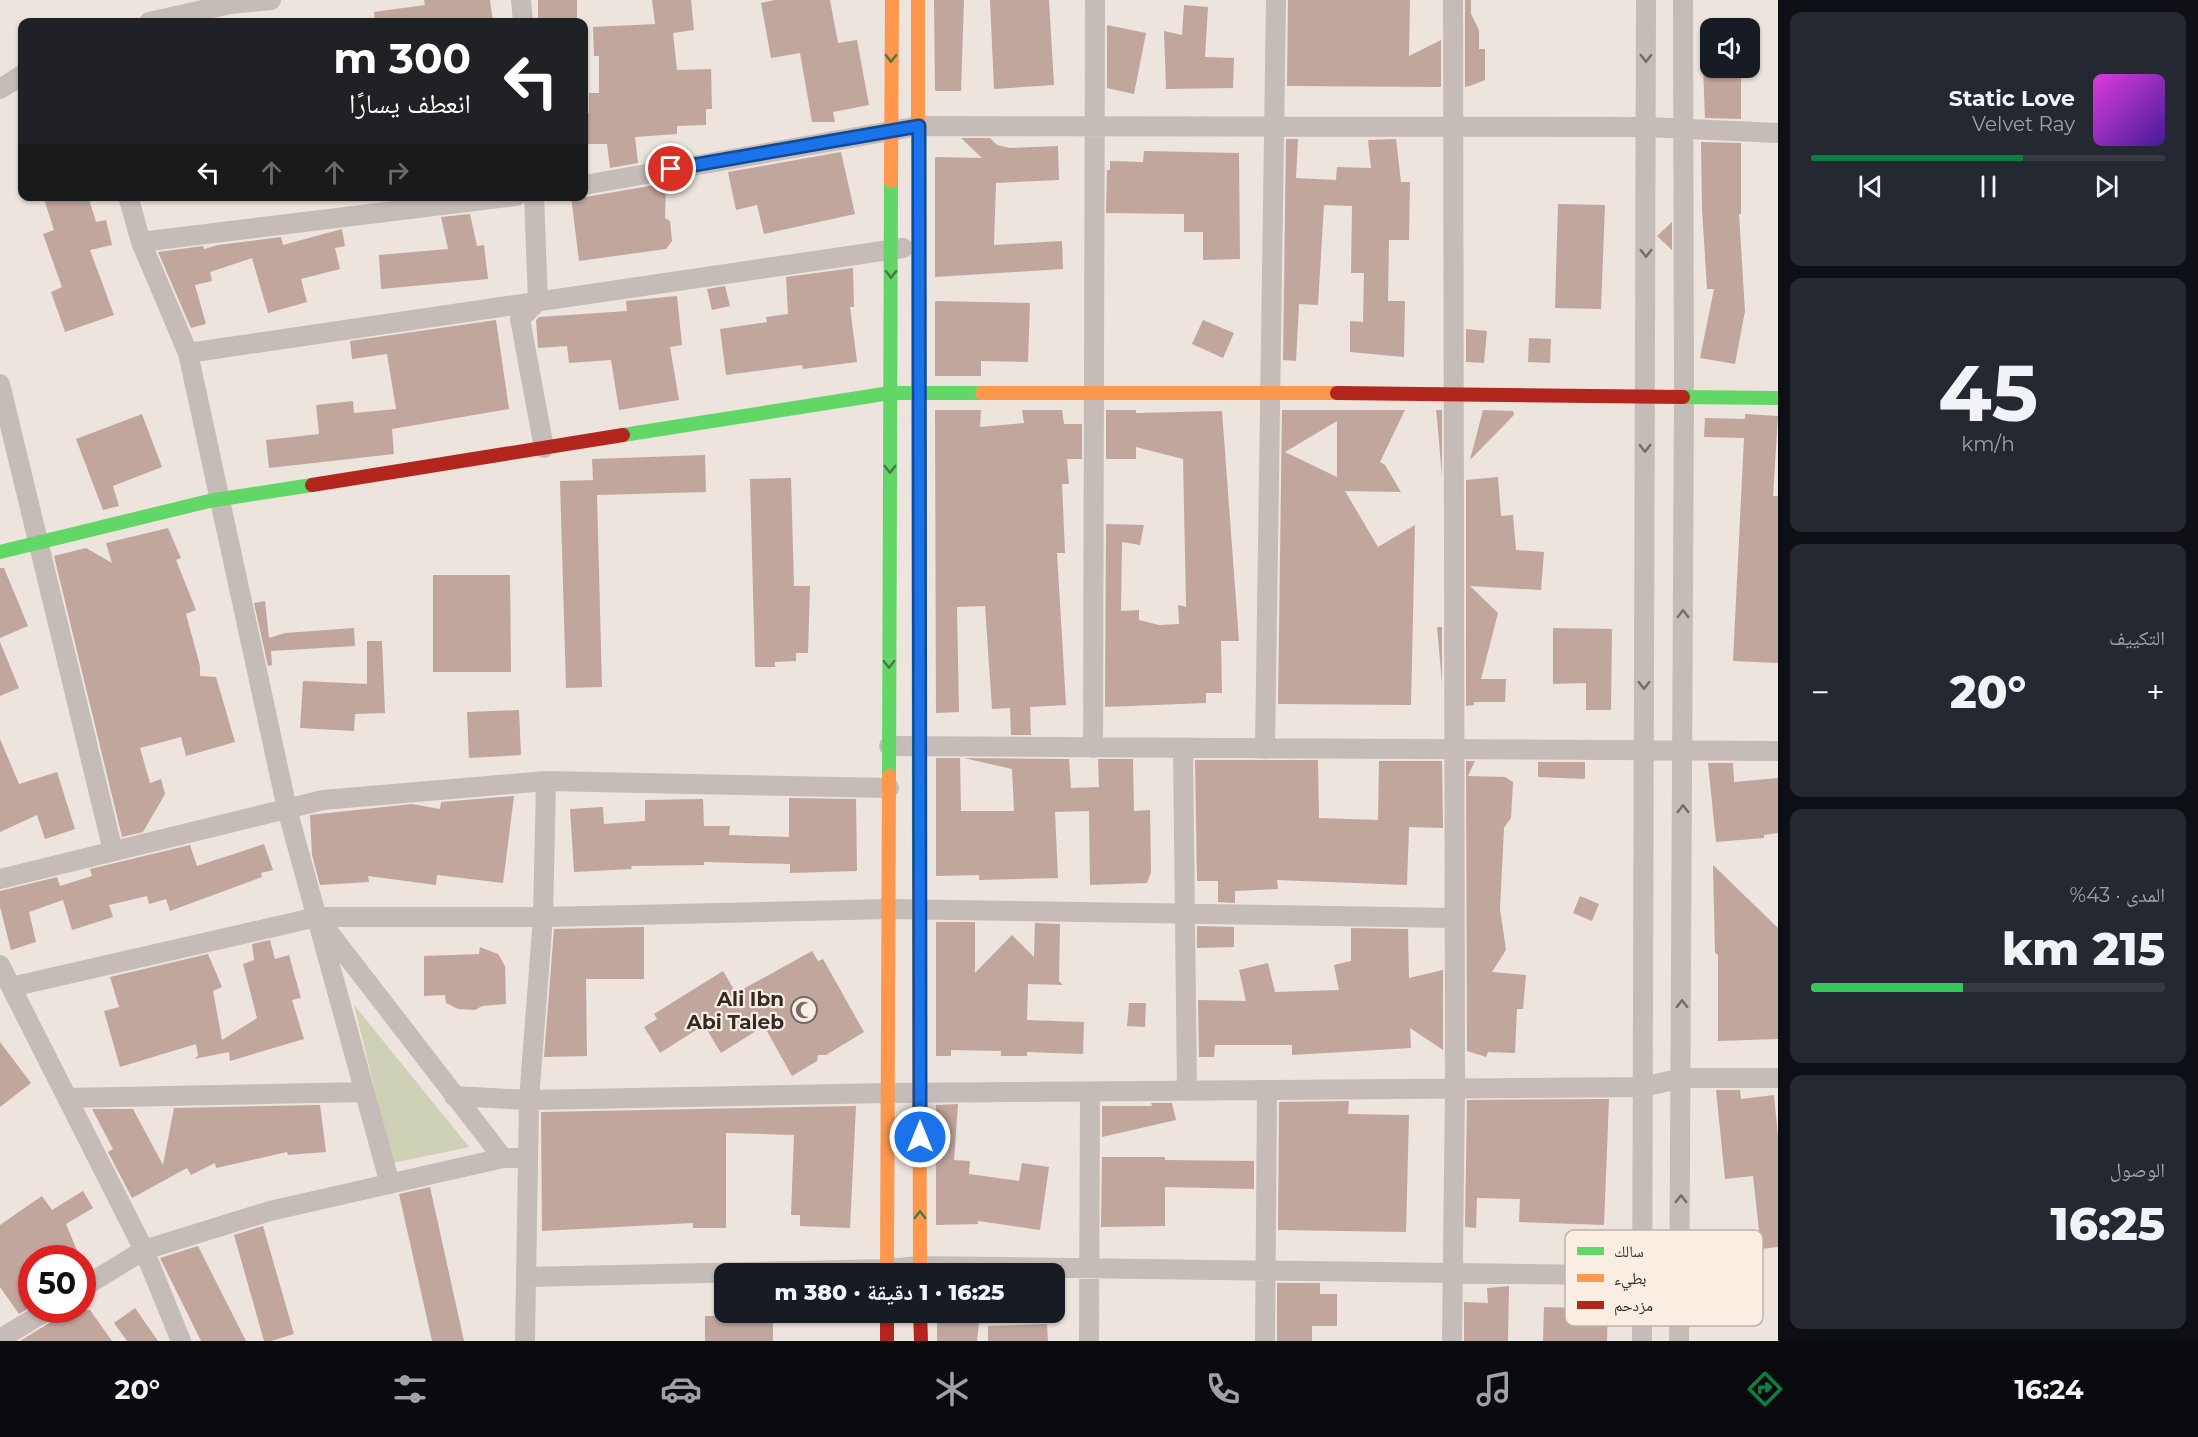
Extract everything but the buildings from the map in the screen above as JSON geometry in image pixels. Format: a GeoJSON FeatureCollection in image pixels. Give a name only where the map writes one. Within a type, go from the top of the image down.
{"type":"FeatureCollection","features":[{"type":"Feature","properties":{"kind":"main road"},"geometry":{"type":"LineString","coordinates":[[887,1263],[892,0]]}},
{"type":"Feature","properties":{"kind":"main road"},"geometry":{"type":"LineString","coordinates":[[918,0],[920,1263]]}},
{"type":"Feature","properties":{"kind":"main road"},"geometry":{"type":"LineString","coordinates":[[0,552],[219,499],[890,393],[918,395],[1645,395],[1684,398],[1778,398]]}},
{"type":"Feature","properties":{"kind":"main road"},"geometry":{"type":"LineString","coordinates":[[887,1323],[887,1341]]}},
{"type":"Feature","properties":{"kind":"main road"},"geometry":{"type":"LineString","coordinates":[[920,1323],[921,1341]]}},
{"type":"Feature","properties":{"kind":"street"},"geometry":{"type":"LineString","coordinates":[[167,18],[230,4],[271,0]]}},
{"type":"Feature","properties":{"kind":"street"},"geometry":{"type":"LineString","coordinates":[[521,0],[523,18]]}},
{"type":"Feature","properties":{"kind":"street"},"geometry":{"type":"LineString","coordinates":[[1093,748],[1095,0]]}},
{"type":"Feature","properties":{"kind":"street"},"geometry":{"type":"LineString","coordinates":[[1265,748],[1276,0]]}},
{"type":"Feature","properties":{"kind":"street"},"geometry":{"type":"LineString","coordinates":[[1452,1341],[1455,1089],[1453,0]]}},
{"type":"Feature","properties":{"kind":"street"},"geometry":{"type":"LineString","coordinates":[[1642,1230],[1646,0]]}},
{"type":"Feature","properties":{"kind":"street"},"geometry":{"type":"LineString","coordinates":[[1680,1230],[1684,398],[1683,0]]}},
{"type":"Feature","properties":{"kind":"street"},"geometry":{"type":"LineString","coordinates":[[0,89],[18,78]]}},
{"type":"Feature","properties":{"kind":"street"},"geometry":{"type":"LineString","coordinates":[[588,184],[891,129],[919,126],[1646,127],[1684,131],[1778,133]]}},
{"type":"Feature","properties":{"kind":"street"},"geometry":{"type":"LineString","coordinates":[[129,201],[141,242],[188,353],[287,809],[390,1184]]}},
{"type":"Feature","properties":{"kind":"street"},"geometry":{"type":"LineString","coordinates":[[141,242],[475,201]]}},
{"type":"Feature","properties":{"kind":"street"},"geometry":{"type":"LineString","coordinates":[[534,201],[538,302],[520,319],[544,448]]}},
{"type":"Feature","properties":{"kind":"street"},"geometry":{"type":"LineString","coordinates":[[188,353],[918,246]]}},
{"type":"Feature","properties":{"kind":"street"},"geometry":{"type":"LineString","coordinates":[[0,384],[113,852]]}},
{"type":"Feature","properties":{"kind":"street"},"geometry":{"type":"LineString","coordinates":[[889,746],[1778,751]]}},
{"type":"Feature","properties":{"kind":"street"},"geometry":{"type":"LineString","coordinates":[[1183,748],[1187,1091]]}},
{"type":"Feature","properties":{"kind":"street"},"geometry":{"type":"LineString","coordinates":[[525,1341],[529,1100],[543,917],[546,781]]}},
{"type":"Feature","properties":{"kind":"street"},"geometry":{"type":"LineString","coordinates":[[0,879],[323,800],[546,781],[889,788]]}},
{"type":"Feature","properties":{"kind":"street"},"geometry":{"type":"LineString","coordinates":[[11,987],[317,917],[543,917],[889,909],[1454,918]]}},
{"type":"Feature","properties":{"kind":"street"},"geometry":{"type":"LineString","coordinates":[[317,917],[503,1158]]}},
{"type":"Feature","properties":{"kind":"street"},"geometry":{"type":"LineString","coordinates":[[0,965],[144,1250],[181,1341]]}},
{"type":"Feature","properties":{"kind":"street"},"geometry":{"type":"LineString","coordinates":[[454,1096],[529,1100],[888,1093],[1643,1087],[1682,1078],[1778,1078]]}},
{"type":"Feature","properties":{"kind":"street"},"geometry":{"type":"LineString","coordinates":[[1265,1341],[1268,1090]]}},
{"type":"Feature","properties":{"kind":"street"},"geometry":{"type":"LineString","coordinates":[[67,1098],[365,1092]]}},
{"type":"Feature","properties":{"kind":"street"},"geometry":{"type":"LineString","coordinates":[[1089,1341],[1090,1092]]}},
{"type":"Feature","properties":{"kind":"street"},"geometry":{"type":"LineString","coordinates":[[96,1279],[144,1250],[270,1211],[503,1158],[528,1158]]}},
{"type":"Feature","properties":{"kind":"street"},"geometry":{"type":"LineString","coordinates":[[1065,1268],[1565,1275]]}},
{"type":"Feature","properties":{"kind":"street"},"geometry":{"type":"LineString","coordinates":[[526,1277],[714,1274]]}},
{"type":"Feature","properties":{"kind":"street"},"geometry":{"type":"LineString","coordinates":[[0,1339],[26,1323]]}},
{"type":"Feature","properties":{"kind":"street"},"geometry":{"type":"LineString","coordinates":[[1679,1326],[1679,1341]]}},
{"type":"Feature","properties":{"kind":"green space"},"geometry":{"type":"Polygon","coordinates":[[[354,1005],[469,1147],[393,1163],[354,1005]]]}},
{"type":"Feature","properties":{"kind":"traffic: fast"},"geometry":{"type":"LineString","coordinates":[[889,776],[891,181]]}},
{"type":"Feature","properties":{"kind":"traffic: fast"},"geometry":{"type":"LineString","coordinates":[[918,284],[919,873]]}},
{"type":"Feature","properties":{"kind":"traffic: fast"},"geometry":{"type":"LineString","coordinates":[[623,435],[890,393],[982,393]]}},
{"type":"Feature","properties":{"kind":"traffic: fast"},"geometry":{"type":"LineString","coordinates":[[1683,397],[1778,398]]}},
{"type":"Feature","properties":{"kind":"traffic: fast"},"geometry":{"type":"LineString","coordinates":[[0,552],[209,501],[312,485]]}},
{"type":"Feature","properties":{"kind":"traffic: slow"},"geometry":{"type":"LineString","coordinates":[[891,181],[892,0]]}},
{"type":"Feature","properties":{"kind":"traffic: slow"},"geometry":{"type":"LineString","coordinates":[[918,0],[918,284]]}},
{"type":"Feature","properties":{"kind":"traffic: slow"},"geometry":{"type":"LineString","coordinates":[[982,393],[1337,393]]}},
{"type":"Feature","properties":{"kind":"traffic: slow"},"geometry":{"type":"LineString","coordinates":[[887,1263],[889,776]]}},
{"type":"Feature","properties":{"kind":"traffic: slow"},"geometry":{"type":"LineString","coordinates":[[919,873],[920,1263]]}},
{"type":"Feature","properties":{"kind":"traffic: jam"},"geometry":{"type":"LineString","coordinates":[[1337,393],[1683,397]]}},
{"type":"Feature","properties":{"kind":"traffic: jam"},"geometry":{"type":"LineString","coordinates":[[312,485],[623,435]]}},
{"type":"Feature","properties":{"kind":"traffic: jam"},"geometry":{"type":"LineString","coordinates":[[887,1323],[887,1341]]}},
{"type":"Feature","properties":{"kind":"traffic: jam"},"geometry":{"type":"LineString","coordinates":[[920,1323],[921,1341]]}},
{"type":"Feature","properties":{"kind":"place","name":"Ali Ibn Abi Taleb"},"geometry":{"type":"Point","coordinates":[804,1010]}},
{"type":"Feature","properties":{"kind":"route"},"geometry":{"type":"LineString","coordinates":[[671,169],[891,129],[919,126],[920,1137]]}}]}
